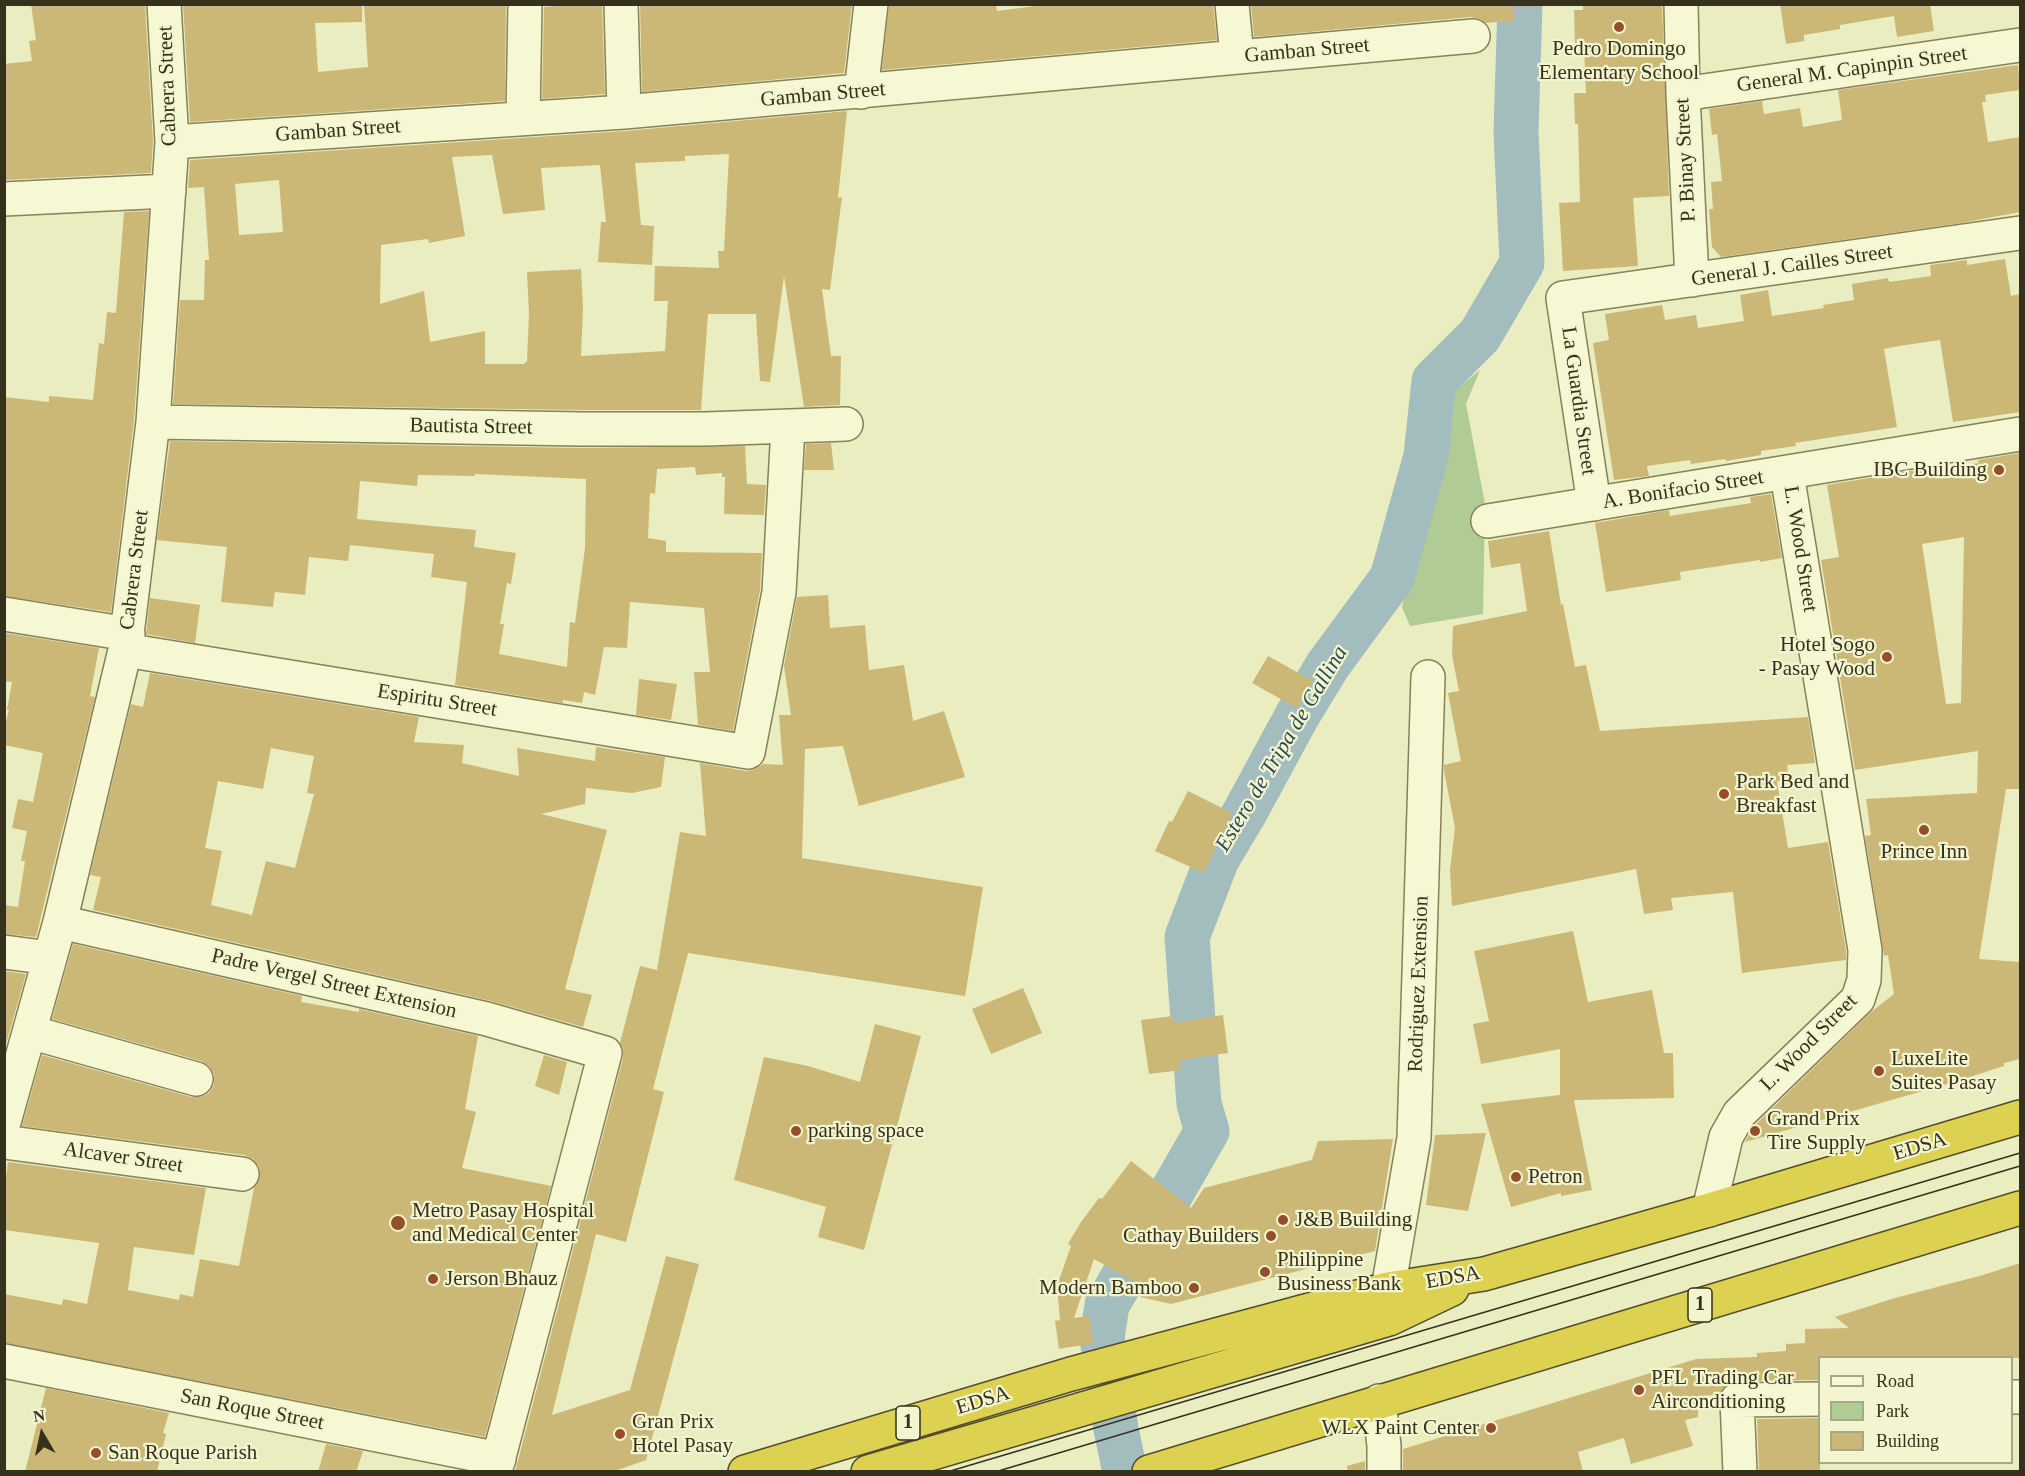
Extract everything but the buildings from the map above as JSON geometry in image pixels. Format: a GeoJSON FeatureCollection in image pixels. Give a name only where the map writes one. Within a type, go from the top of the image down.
{"type":"FeatureCollection","features":[{"type":"Feature","properties":{"kind":"highway","name":"EDSA"},"geometry":{"type":"LineString","coordinates":[[745,1472],[1071,1374],[1388,1289],[1484,1274],[1709,1210],[2020,1117]]}},
{"type":"Feature","properties":{"kind":"highway","name":"1"},"geometry":{"type":"LineString","coordinates":[[1149,1472],[1210,1460],[1379,1401],[2020,1208]]}},
{"type":"Feature","properties":{"kind":"highway"},"geometry":{"type":"LineString","coordinates":[[868,1472],[1389,1319],[1484,1274]]}},
{"type":"Feature","properties":{"kind":"street","name":"Cabrera Street"},"geometry":{"type":"LineString","coordinates":[[4,1122],[60,922],[126,642],[153,422],[172,142],[164,4]]}},
{"type":"Feature","properties":{"kind":"street"},"geometry":{"type":"LineString","coordinates":[[523,118],[525,4]]}},
{"type":"Feature","properties":{"kind":"street"},"geometry":{"type":"LineString","coordinates":[[621,4],[624,112]]}},
{"type":"Feature","properties":{"kind":"street"},"geometry":{"type":"LineString","coordinates":[[861,92],[871,4]]}},
{"type":"Feature","properties":{"kind":"street"},"geometry":{"type":"LineString","coordinates":[[1232,4],[1237,57]]}},
{"type":"Feature","properties":{"kind":"street","name":"P. Binay Street"},"geometry":{"type":"LineString","coordinates":[[1681,4],[1692,280]]}},
{"type":"Feature","properties":{"kind":"street","name":"Gamban Street"},"geometry":{"type":"LineString","coordinates":[[172,142],[624,112],[1473,36]]}},
{"type":"Feature","properties":{"kind":"street","name":"General M. Capinpin Street"},"geometry":{"type":"LineString","coordinates":[[1683,94],[2020,45]]}},
{"type":"Feature","properties":{"kind":"street"},"geometry":{"type":"LineString","coordinates":[[4,199],[169,191]]}},
{"type":"Feature","properties":{"kind":"street","name":"General J. Cailles Street"},"geometry":{"type":"LineString","coordinates":[[1563,298],[2020,233]]}},
{"type":"Feature","properties":{"kind":"street","name":"La Guardia Street"},"geometry":{"type":"LineString","coordinates":[[1563,298],[1594,504]]}},
{"type":"Feature","properties":{"kind":"street","name":"Bautista Street"},"geometry":{"type":"LineString","coordinates":[[153,422],[582,429],[788,427],[846,424]]}},
{"type":"Feature","properties":{"kind":"street","name":"Espiritu Street"},"geometry":{"type":"LineString","coordinates":[[4,614],[126,642],[748,752],[778,592],[788,427]]}},
{"type":"Feature","properties":{"kind":"street","name":"A. Bonifacio Street"},"geometry":{"type":"LineString","coordinates":[[1488,521],[1787,474],[2020,434]]}},
{"type":"Feature","properties":{"kind":"street","name":"L. Wood Street"},"geometry":{"type":"LineString","coordinates":[[1709,1210],[1726,1137],[1739,1114],[1858,999],[1864,980],[1866,950],[1787,474]]}},
{"type":"Feature","properties":{"kind":"street","name":"Rodriguez Extension"},"geometry":{"type":"LineString","coordinates":[[1388,1289],[1414,1138],[1428,677]]}},
{"type":"Feature","properties":{"kind":"street","name":"Padre Vergel Street Extension"},"geometry":{"type":"LineString","coordinates":[[60,922],[487,1019],[605,1053],[497,1465]]}},
{"type":"Feature","properties":{"kind":"street"},"geometry":{"type":"LineString","coordinates":[[4,952],[50,958]]}},
{"type":"Feature","properties":{"kind":"street"},"geometry":{"type":"LineString","coordinates":[[30,1032],[196,1079]]}},
{"type":"Feature","properties":{"kind":"street","name":"Alcaver Street"},"geometry":{"type":"LineString","coordinates":[[4,1142],[242,1174]]}},
{"type":"Feature","properties":{"kind":"street","name":"San Roque Street"},"geometry":{"type":"LineString","coordinates":[[4,1361],[497,1465]]}},
{"type":"Feature","properties":{"kind":"street"},"geometry":{"type":"LineString","coordinates":[[1740,1472],[1737,1400],[1818,1399]]}},
{"type":"Feature","properties":{"kind":"street"},"geometry":{"type":"LineString","coordinates":[[1379,1401],[1384,1446],[1384,1472]]}},
{"type":"Feature","properties":{"kind":"green space"},"geometry":{"type":"Polygon","coordinates":[[[1480,370],[1466,404],[1485,504],[1483,614],[1410,626],[1402,607],[1448,396],[1480,370]]]}},
{"type":"Feature","properties":{"kind":"waterway","name":"Estero de Tripa de Gallina"},"geometry":{"type":"LineString","coordinates":[[1125,1472],[1102,1338],[1107,1305],[1207,1131],[1199,1104],[1187,937],[1217,859],[1297,716],[1328,665],[1392,578],[1426,456],[1434,381],[1480,335],[1522,263],[1516,132],[1520,4]]}},
{"type":"Feature","properties":{"kind":"tram line"},"geometry":{"type":"LineString","coordinates":[[947,1472],[2020,1153]]}},
{"type":"Feature","properties":{"kind":"tram line"},"geometry":{"type":"LineString","coordinates":[[995,1472],[2020,1166]]}},
{"type":"Feature","properties":{"kind":"place","name":"Pedro Domingo Elementary School"},"geometry":{"type":"Point","coordinates":[1619,27]}},
{"type":"Feature","properties":{"kind":"place","name":"IBC Building"},"geometry":{"type":"Point","coordinates":[1999,470]}},
{"type":"Feature","properties":{"kind":"place","name":"Hotel Sogo - Pasay Wood"},"geometry":{"type":"Point","coordinates":[1887,657]}},
{"type":"Feature","properties":{"kind":"place","name":"Park Bed and Breakfast"},"geometry":{"type":"Point","coordinates":[1724,794]}},
{"type":"Feature","properties":{"kind":"place","name":"Prince Inn"},"geometry":{"type":"Point","coordinates":[1924,830]}},
{"type":"Feature","properties":{"kind":"place","name":"LuxeLite Suites Pasay"},"geometry":{"type":"Point","coordinates":[1879,1071]}},
{"type":"Feature","properties":{"kind":"place","name":"parking space"},"geometry":{"type":"Point","coordinates":[796,1131]}},
{"type":"Feature","properties":{"kind":"place","name":"Grand Prix Tire Supply"},"geometry":{"type":"Point","coordinates":[1755,1131]}},
{"type":"Feature","properties":{"kind":"place","name":"Petron"},"geometry":{"type":"Point","coordinates":[1516,1177]}},
{"type":"Feature","properties":{"kind":"place","name":"J&B Building"},"geometry":{"type":"Point","coordinates":[1283,1220]}},
{"type":"Feature","properties":{"kind":"place","name":"Metro Pasay Hospital and Medical Center"},"geometry":{"type":"Point","coordinates":[398,1223]}},
{"type":"Feature","properties":{"kind":"place","name":"Cathay Builders"},"geometry":{"type":"Point","coordinates":[1271,1236]}},
{"type":"Feature","properties":{"kind":"place","name":"Philippine Business Bank"},"geometry":{"type":"Point","coordinates":[1265,1272]}},
{"type":"Feature","properties":{"kind":"place","name":"Jerson Bhauz"},"geometry":{"type":"Point","coordinates":[433,1279]}},
{"type":"Feature","properties":{"kind":"place","name":"Modern Bamboo"},"geometry":{"type":"Point","coordinates":[1194,1288]}},
{"type":"Feature","properties":{"kind":"place","name":"PFL Trading Car Airconditioning"},"geometry":{"type":"Point","coordinates":[1639,1390]}},
{"type":"Feature","properties":{"kind":"place","name":"WLX Paint Center"},"geometry":{"type":"Point","coordinates":[1491,1428]}},
{"type":"Feature","properties":{"kind":"place","name":"Gran Prix Hotel Pasay"},"geometry":{"type":"Point","coordinates":[620,1434]}},
{"type":"Feature","properties":{"kind":"place","name":"San Roque Parish"},"geometry":{"type":"Point","coordinates":[96,1453]}}]}
